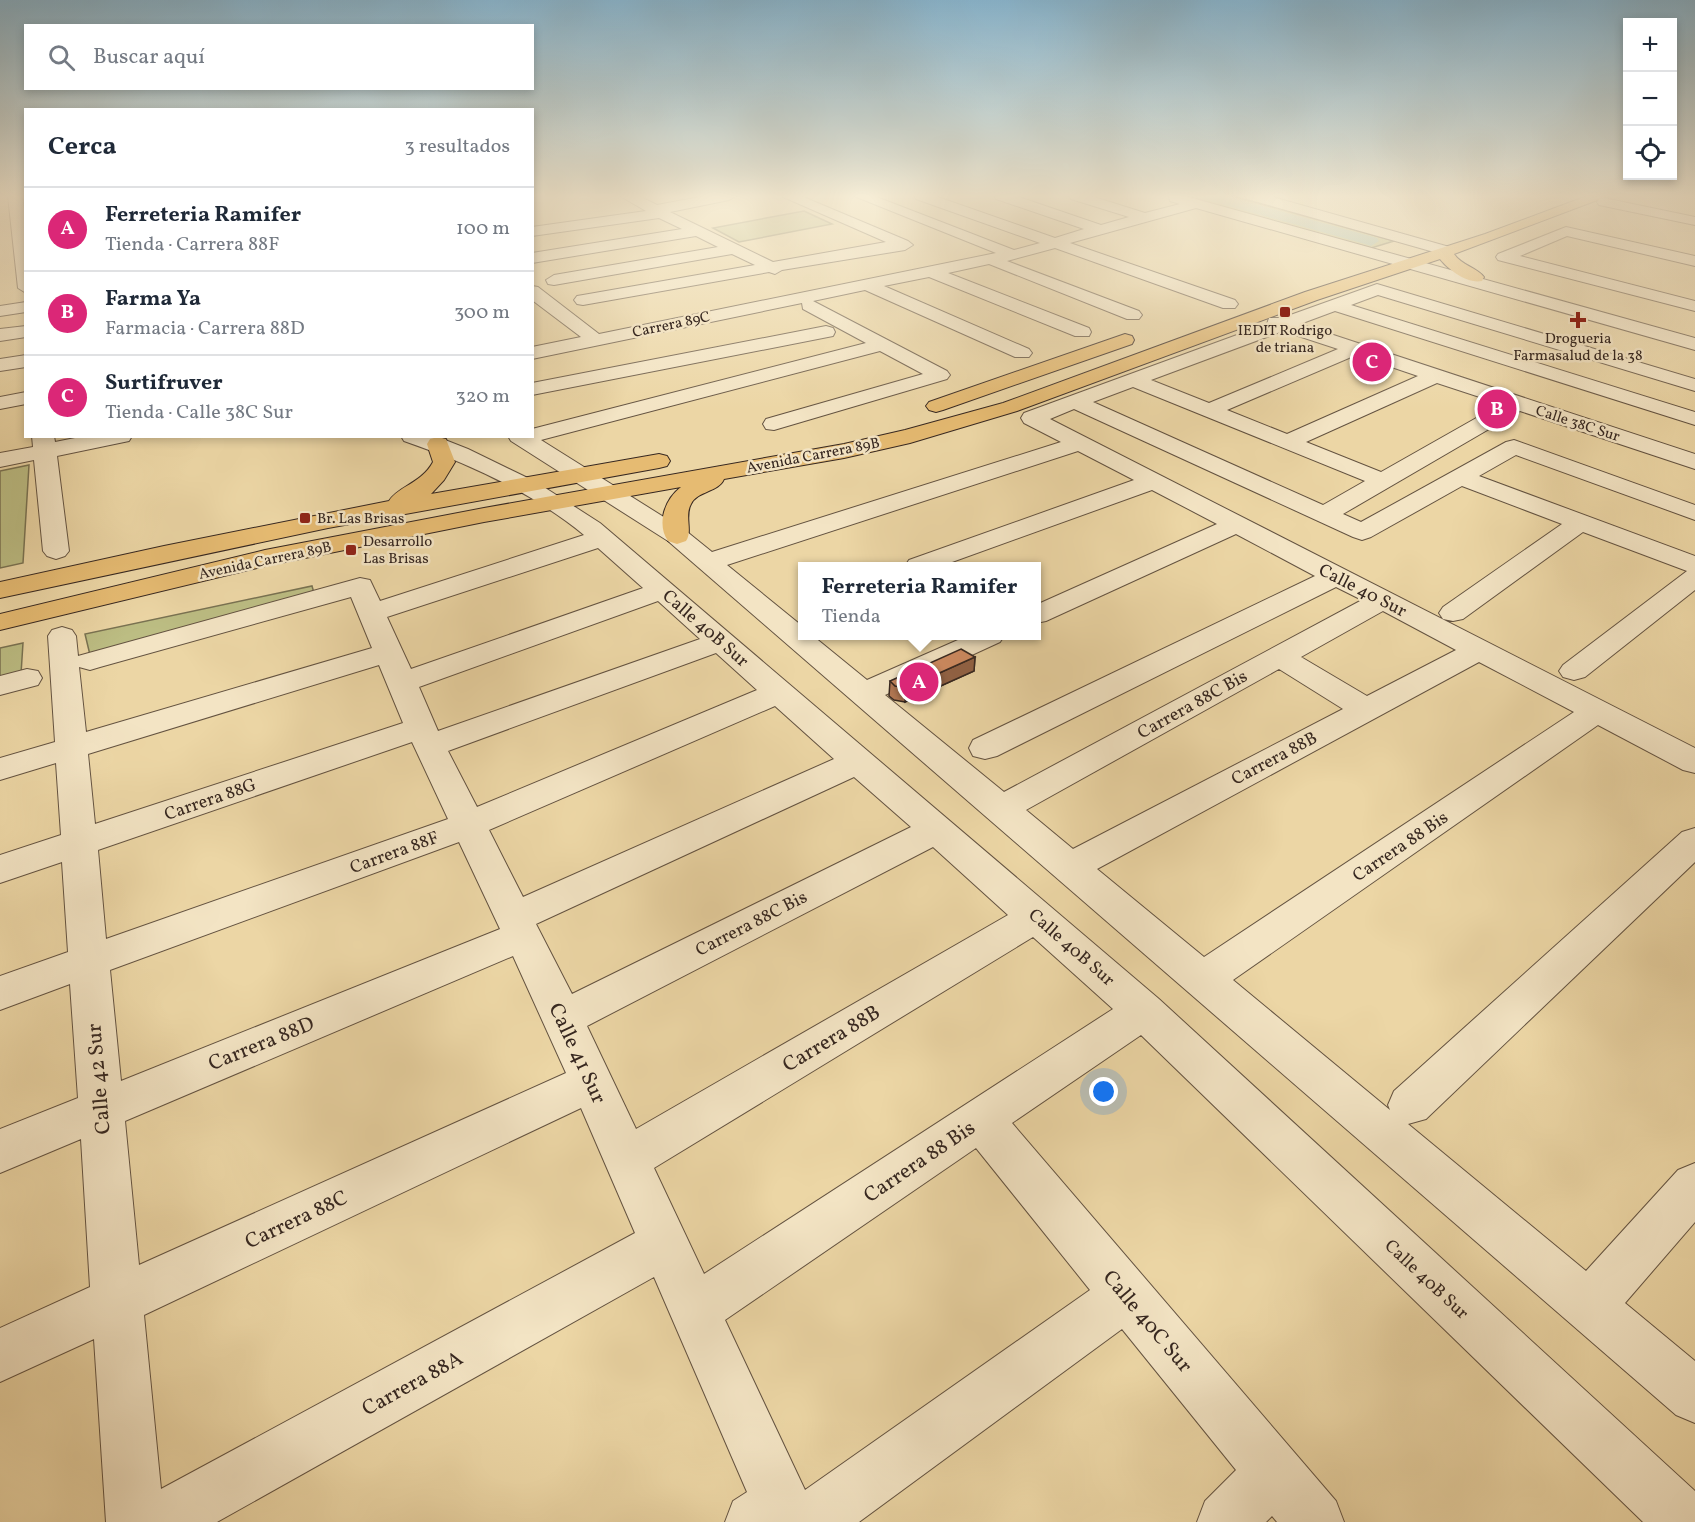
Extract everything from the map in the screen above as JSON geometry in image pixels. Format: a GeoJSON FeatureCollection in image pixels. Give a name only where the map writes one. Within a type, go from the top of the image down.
{"type":"FeatureCollection","features":[{"type":"Feature","properties":{"kind":"main road","name":"Avenida Carrera 89B"},"geometry":{"type":"LineString","coordinates":[[0,590],[387,508],[536,493],[609,492],[844,451],[962,422],[1010,407],[1257,316],[1399,267]]}},
{"type":"Feature","properties":{"kind":"main road"},"geometry":{"type":"LineString","coordinates":[[1458,267],[1476,277]]}},
{"type":"Feature","properties":{"kind":"main road"},"geometry":{"type":"LineString","coordinates":[[1202,313],[1250,296]]}},
{"type":"Feature","properties":{"kind":"main road"},"geometry":{"type":"LineString","coordinates":[[917,411],[980,392],[1147,333]]}},
{"type":"Feature","properties":{"kind":"main road","name":"Avenida Carrera 89B"},"geometry":{"type":"LineString","coordinates":[[770,433],[802,436]]}},
{"type":"Feature","properties":{"kind":"main road"},"geometry":{"type":"LineString","coordinates":[[387,508],[421,490],[440,472],[444,462],[438,444]]}},
{"type":"Feature","properties":{"kind":"main road","name":"Avenida Carrera 89B"},"geometry":{"type":"LineString","coordinates":[[0,622],[536,493],[579,473],[677,458]]}},
{"type":"Feature","properties":{"kind":"main road"},"geometry":{"type":"LineString","coordinates":[[677,536],[676,505],[685,495],[699,486],[736,470]]}},
{"type":"Feature","properties":{"kind":"street"},"geometry":{"type":"LineString","coordinates":[[20,267],[21,283]]}},
{"type":"Feature","properties":{"kind":"street"},"geometry":{"type":"LineString","coordinates":[[554,280],[629,267]]}},
{"type":"Feature","properties":{"kind":"street"},"geometry":{"type":"LineString","coordinates":[[770,433],[940,375],[883,344],[771,267]]}},
{"type":"Feature","properties":{"kind":"street"},"geometry":{"type":"LineString","coordinates":[[583,300],[771,267]]}},
{"type":"Feature","properties":{"kind":"street"},"geometry":{"type":"LineString","coordinates":[[820,301],[910,267]]}},
{"type":"Feature","properties":{"kind":"street"},"geometry":{"type":"LineString","coordinates":[[943,267],[1082,332]]}},
{"type":"Feature","properties":{"kind":"street"},"geometry":{"type":"LineString","coordinates":[[534,363],[820,301],[889,294],[970,267]]}},
{"type":"Feature","properties":{"kind":"street"},"geometry":{"type":"LineString","coordinates":[[955,273],[986,267]]}},
{"type":"Feature","properties":{"kind":"street"},"geometry":{"type":"LineString","coordinates":[[1024,267],[1133,315]]}},
{"type":"Feature","properties":{"kind":"street"},"geometry":{"type":"LineString","coordinates":[[1115,267],[1229,304]]}},
{"type":"Feature","properties":{"kind":"street"},"geometry":{"type":"LineString","coordinates":[[1425,267],[1604,319],[1692,339]]}},
{"type":"Feature","properties":{"kind":"street"},"geometry":{"type":"LineString","coordinates":[[1430,267],[1476,277],[1692,339]]}},
{"type":"Feature","properties":{"kind":"street"},"geometry":{"type":"LineString","coordinates":[[1543,267],[1695,306]]}},
{"type":"Feature","properties":{"kind":"street"},"geometry":{"type":"LineString","coordinates":[[865,284],[1022,353]]}},
{"type":"Feature","properties":{"kind":"street","name":"Carrera 89C"},"geometry":{"type":"LineString","coordinates":[[534,353],[596,340],[797,286]]}},
{"type":"Feature","properties":{"kind":"street"},"geometry":{"type":"LineString","coordinates":[[1074,402],[1377,289],[1695,385]]}},
{"type":"Feature","properties":{"kind":"street"},"geometry":{"type":"LineString","coordinates":[[534,293],[596,340]]}},
{"type":"Feature","properties":{"kind":"street"},"geometry":{"type":"LineString","coordinates":[[1335,305],[1695,419]]}},
{"type":"Feature","properties":{"kind":"street"},"geometry":{"type":"LineString","coordinates":[[0,311],[24,307]]}},
{"type":"Feature","properties":{"kind":"street","name":"Calle 38C Sur"},"geometry":{"type":"LineString","coordinates":[[1257,316],[1518,403],[1689,454]]}},
{"type":"Feature","properties":{"kind":"street"},"geometry":{"type":"LineString","coordinates":[[1473,388],[1604,319]]}},
{"type":"Feature","properties":{"kind":"street"},"geometry":{"type":"LineString","coordinates":[[0,335],[24,331]]}},
{"type":"Feature","properties":{"kind":"street"},"geometry":{"type":"LineString","coordinates":[[534,389],[826,332]]}},
{"type":"Feature","properties":{"kind":"street"},"geometry":{"type":"LineString","coordinates":[[1481,351],[1519,332]]}},
{"type":"Feature","properties":{"kind":"street"},"geometry":{"type":"LineString","coordinates":[[534,435],[883,344]]}},
{"type":"Feature","properties":{"kind":"street"},"geometry":{"type":"LineString","coordinates":[[1208,411],[1355,349]]}},
{"type":"Feature","properties":{"kind":"street"},"geometry":{"type":"LineString","coordinates":[[0,365],[24,361]]}},
{"type":"Feature","properties":{"kind":"street"},"geometry":{"type":"LineString","coordinates":[[1287,442],[1436,376]]}},
{"type":"Feature","properties":{"kind":"street"},"geometry":{"type":"LineString","coordinates":[[1133,380],[1372,476]]}},
{"type":"Feature","properties":{"kind":"street"},"geometry":{"type":"LineString","coordinates":[[0,403],[24,398]]}},
{"type":"Feature","properties":{"kind":"street"},"geometry":{"type":"LineString","coordinates":[[1074,402],[1362,532],[1514,447],[1695,513]]}},
{"type":"Feature","properties":{"kind":"street","name":"Calle 40 Sur"},"geometry":{"type":"LineString","coordinates":[[1074,402],[1032,418],[1695,762]]}},
{"type":"Feature","properties":{"kind":"street"},"geometry":{"type":"LineString","coordinates":[[1323,515],[1518,403]]}},
{"type":"Feature","properties":{"kind":"street"},"geometry":{"type":"LineString","coordinates":[[0,460],[44,444],[102,438]]}},
{"type":"Feature","properties":{"kind":"street","name":"Calle 40B Sur"},"geometry":{"type":"LineString","coordinates":[[418,438],[474,458],[536,493],[602,538],[1144,1011],[1685,1522]]}},
{"type":"Feature","properties":{"kind":"street"},"geometry":{"type":"LineString","coordinates":[[527,438],[677,536],[709,562],[788,613]]}},
{"type":"Feature","properties":{"kind":"street"},"geometry":{"type":"LineString","coordinates":[[709,562],[1080,443]]}},
{"type":"Feature","properties":{"kind":"street"},"geometry":{"type":"LineString","coordinates":[[44,444],[56,551]]}},
{"type":"Feature","properties":{"kind":"street"},"geometry":{"type":"LineString","coordinates":[[1461,477],[1695,565]]}},
{"type":"Feature","properties":{"kind":"street"},"geometry":{"type":"LineString","coordinates":[[932,562],[1153,481]]}},
{"type":"Feature","properties":{"kind":"street"},"geometry":{"type":"LineString","coordinates":[[1453,613],[1582,521]]}},
{"type":"Feature","properties":{"kind":"street"},"geometry":{"type":"LineString","coordinates":[[1041,613],[1237,524]]}},
{"type":"Feature","properties":{"kind":"street"},"geometry":{"type":"LineString","coordinates":[[365,600],[602,538]]}},
{"type":"Feature","properties":{"kind":"street"},"geometry":{"type":"LineString","coordinates":[[985,748],[1336,576]]}},
{"type":"Feature","properties":{"kind":"street"},"geometry":{"type":"LineString","coordinates":[[1574,671],[1695,577]]}},
{"type":"Feature","properties":{"kind":"street"},"geometry":{"type":"LineString","coordinates":[[0,769],[71,748],[395,668],[662,590]]}},
{"type":"Feature","properties":{"kind":"street","name":"Calle 42 Sur"},"geometry":{"type":"LineString","coordinates":[[135,1522],[71,748],[76,648],[365,600]]}},
{"type":"Feature","properties":{"kind":"street","name":"Calle 41 Sur"},"geometry":{"type":"LineString","coordinates":[[365,600],[425,737],[563,1017],[784,1518]]}},
{"type":"Feature","properties":{"kind":"street","name":"Carrera 88C Bis"},"geometry":{"type":"LineString","coordinates":[[1001,809],[1383,600]]}},
{"type":"Feature","properties":{"kind":"street"},"geometry":{"type":"LineString","coordinates":[[813,640],[863,693],[1695,1396]]}},
{"type":"Feature","properties":{"kind":"street"},"geometry":{"type":"LineString","coordinates":[[863,693],[981,640]]}},
{"type":"Feature","properties":{"kind":"street","name":"Carrera 88G"},"geometry":{"type":"LineString","coordinates":[[0,869],[425,737],[721,641]]}},
{"type":"Feature","properties":{"kind":"street","name":"Carrera 88B"},"geometry":{"type":"LineString","coordinates":[[1069,867],[1479,650]]}},
{"type":"Feature","properties":{"kind":"street"},"geometry":{"type":"LineString","coordinates":[[1279,657],[1366,710]]}},
{"type":"Feature","properties":{"kind":"street","name":"Carrera 88F"},"geometry":{"type":"LineString","coordinates":[[0,993],[468,825],[780,692]]}},
{"type":"Feature","properties":{"kind":"street","name":"Carrera 88 Bis"},"geometry":{"type":"LineString","coordinates":[[1202,980],[1597,711]]}},
{"type":"Feature","properties":{"kind":"street","name":"Carrera 88D"},"geometry":{"type":"LineString","coordinates":[[0,1150],[101,1109],[517,927],[860,761]]}},
{"type":"Feature","properties":{"kind":"street","name":"Carrera 88C Bis"},"geometry":{"type":"LineString","coordinates":[[563,1017],[938,829]]}},
{"type":"Feature","properties":{"kind":"street"},"geometry":{"type":"LineString","coordinates":[[1410,1105],[1695,841]]}},
{"type":"Feature","properties":{"kind":"street","name":"Carrera 88B"},"geometry":{"type":"LineString","coordinates":[[626,1159],[1036,916]]}},
{"type":"Feature","properties":{"kind":"street","name":"Carrera 88 Bis"},"geometry":{"type":"LineString","coordinates":[[694,1310],[1144,1011]]}},
{"type":"Feature","properties":{"kind":"street","name":"Carrera 88C"},"geometry":{"type":"LineString","coordinates":[[0,1355],[592,1082]]}},
{"type":"Feature","properties":{"kind":"street","name":"Calle 40C Sur"},"geometry":{"type":"LineString","coordinates":[[981,1120],[1315,1522]]}},
{"type":"Feature","properties":{"kind":"street"},"geometry":{"type":"LineString","coordinates":[[1589,1306],[1695,1186]]}},
{"type":"Feature","properties":{"kind":"street","name":"Carrera 88A"},"geometry":{"type":"LineString","coordinates":[[159,1522],[664,1243]]}},
{"type":"Feature","properties":{"kind":"street"},"geometry":{"type":"LineString","coordinates":[[784,1518],[1126,1295]]}},
{"type":"Feature","properties":{"kind":"street"},"geometry":{"type":"LineString","coordinates":[[1226,1522],[1274,1472]]}},
{"type":"Feature","properties":{"kind":"green space"},"geometry":{"type":"Polygon","coordinates":[[[29,465],[23,563],[0,568],[0,471],[29,465]]]}},
{"type":"Feature","properties":{"kind":"green space"},"geometry":{"type":"Polygon","coordinates":[[[312,586],[314,593],[90,655],[85,634],[312,586]]]}},
{"type":"Feature","properties":{"kind":"green space"},"geometry":{"type":"Polygon","coordinates":[[[23,643],[21,674],[0,679],[0,648],[23,643]]]}},
{"type":"Feature","properties":{"kind":"building"},"geometry":{"type":"Polygon","coordinates":[[[961,649],[975,657],[906,688],[895,686],[890,681],[961,649]]]}},
{"type":"Feature","properties":{"kind":"place","name":"IEDIT Rodrigo de triana"},"geometry":{"type":"Point","coordinates":[1285,312]}},
{"type":"Feature","properties":{"kind":"place","name":"Drogueria Farmasalud de la 38"},"geometry":{"type":"Point","coordinates":[1578,320]}},
{"type":"Feature","properties":{"kind":"place","name":"Surtifruver"},"geometry":{"type":"Point","coordinates":[1372,362]}},
{"type":"Feature","properties":{"kind":"place","name":"Farma Ya"},"geometry":{"type":"Point","coordinates":[1497,409]}},
{"type":"Feature","properties":{"kind":"place","name":"Br. Las Brisas"},"geometry":{"type":"Point","coordinates":[305,518]}},
{"type":"Feature","properties":{"kind":"place","name":"Desarrollo Las Brisas"},"geometry":{"type":"Point","coordinates":[351,550]}},
{"type":"Feature","properties":{"kind":"place","name":"Ferreteria Ramifer"},"geometry":{"type":"Point","coordinates":[919,682]}}]}
